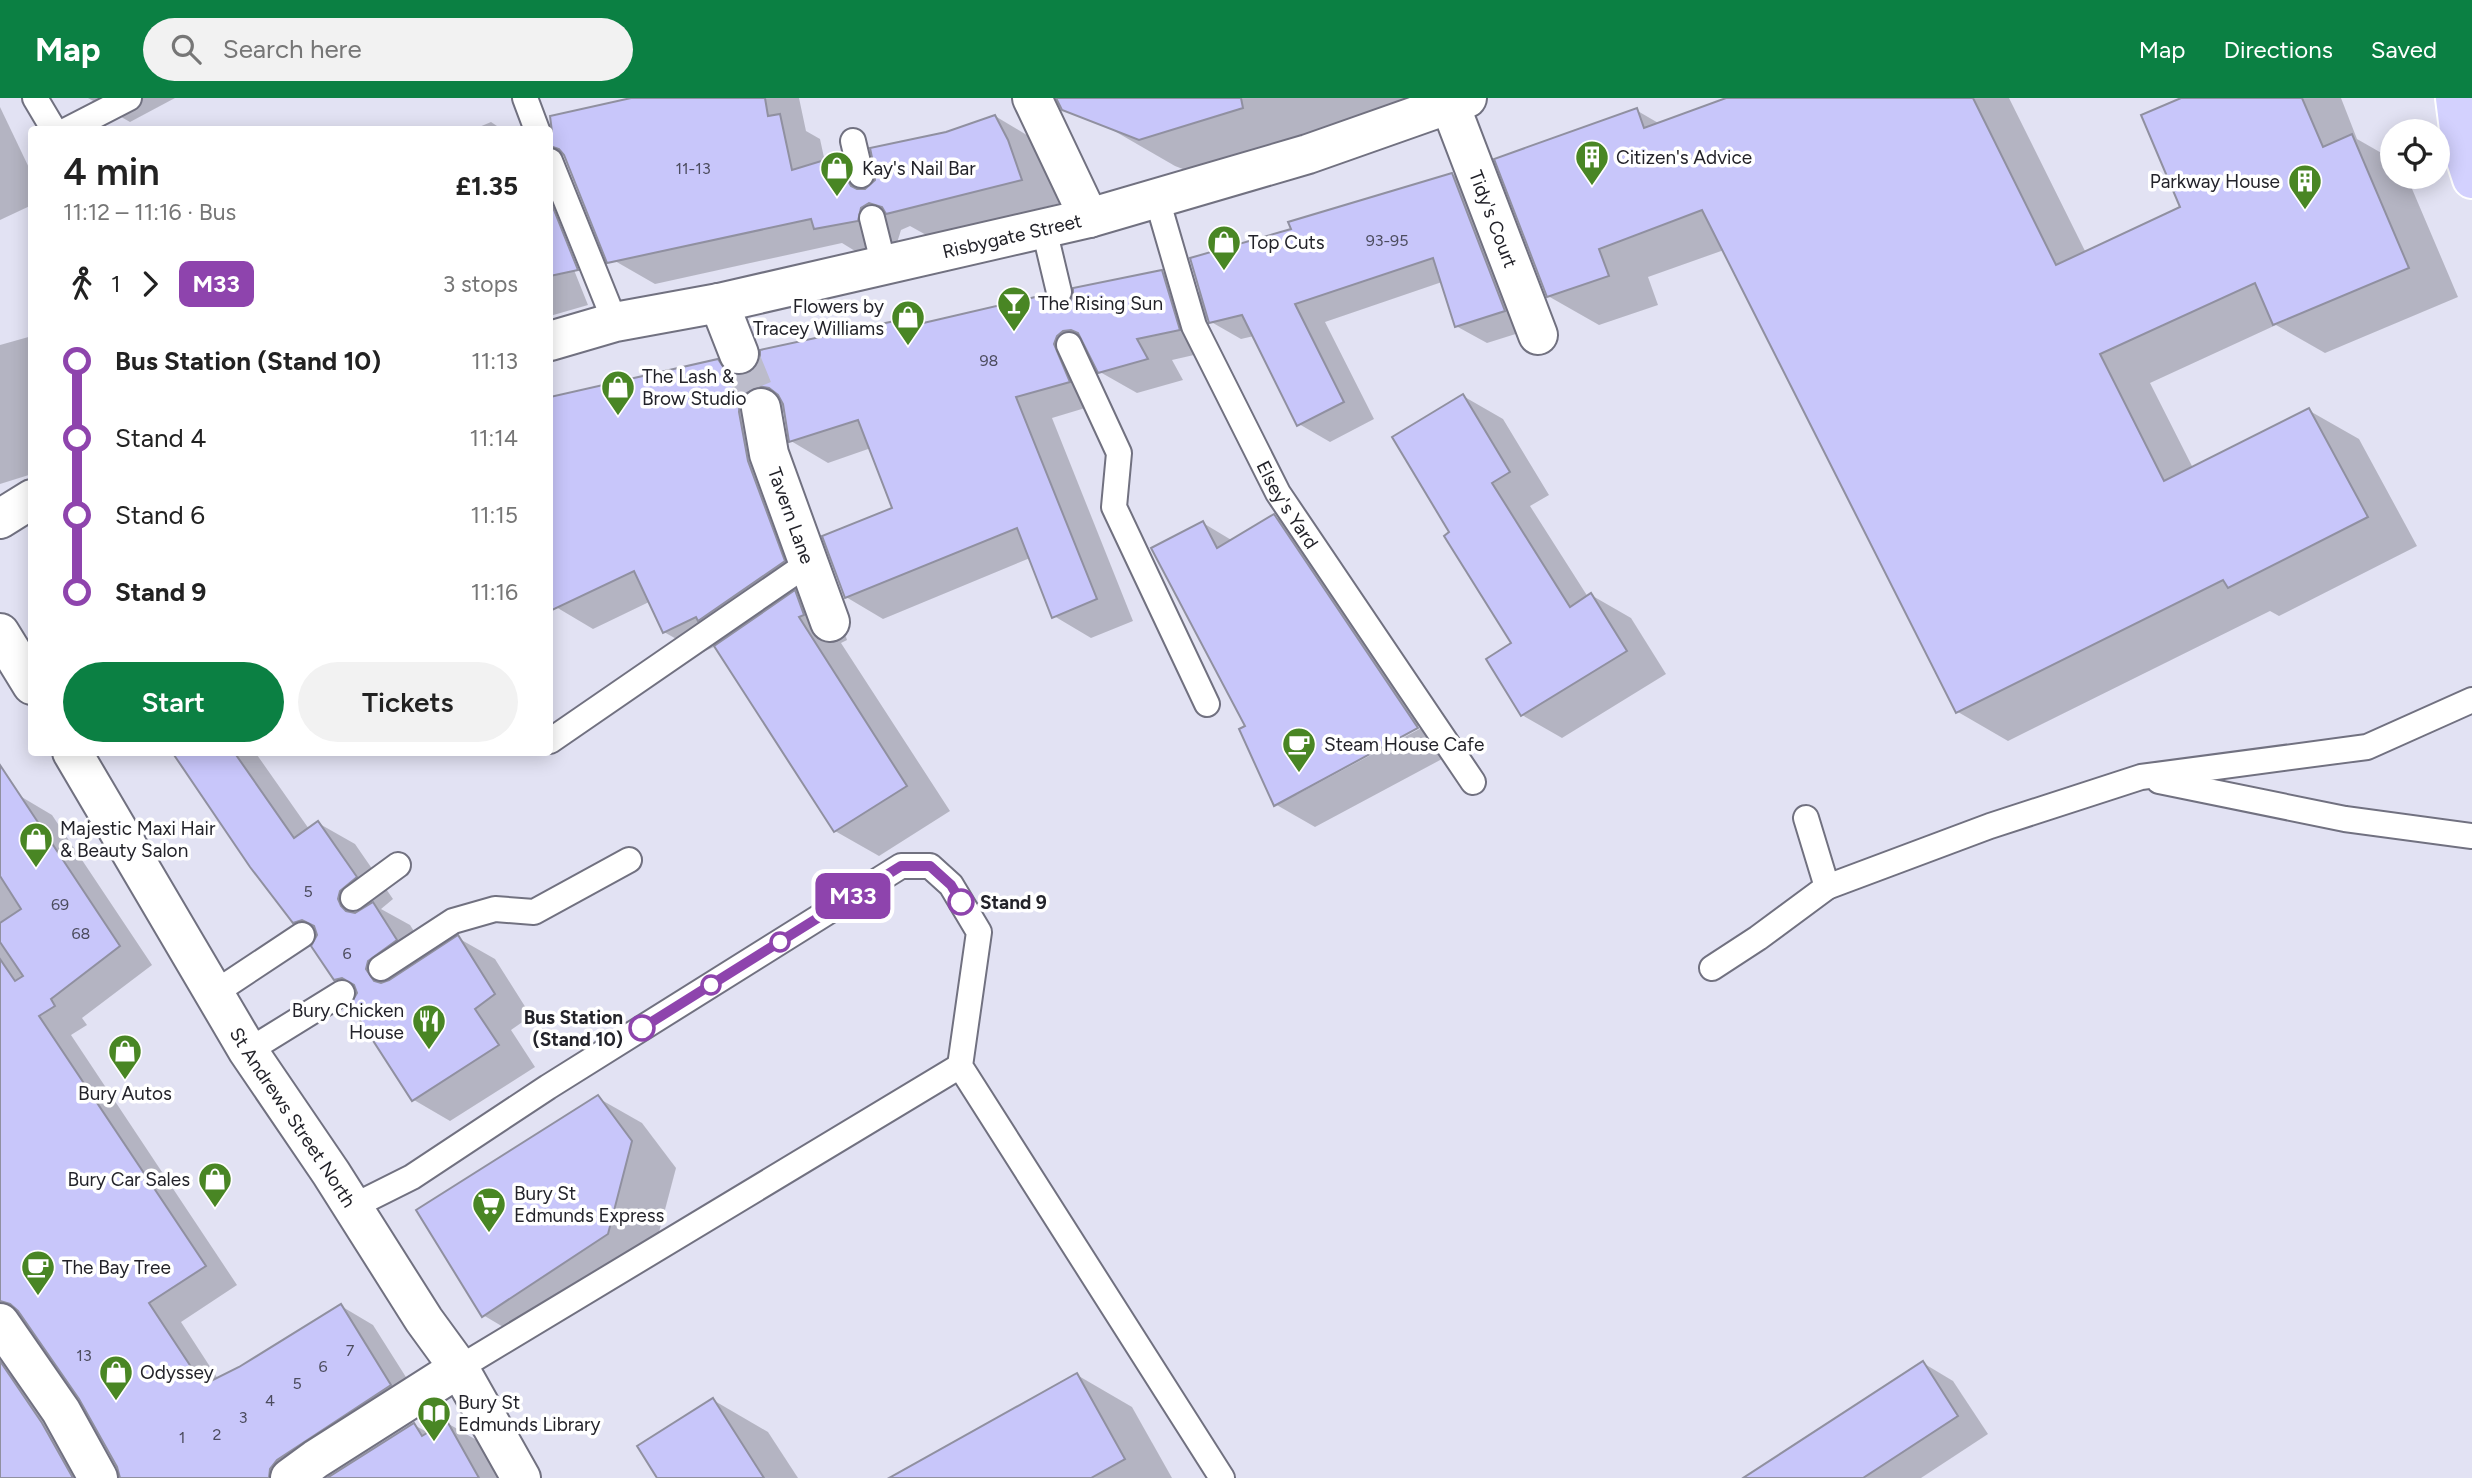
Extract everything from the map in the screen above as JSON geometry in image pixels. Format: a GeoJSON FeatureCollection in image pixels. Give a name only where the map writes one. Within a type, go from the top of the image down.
{"type":"FeatureCollection","features":[{"type":"Feature","properties":{"kind":"main road"},"geometry":{"type":"LineString","coordinates":[[2435,98],[2467,162]]}},
{"type":"Feature","properties":{"kind":"main road"},"geometry":{"type":"LineString","coordinates":[[2455,98],[2467,162]]}},
{"type":"Feature","properties":{"kind":"street"},"geometry":{"type":"LineString","coordinates":[[1032,98],[1089,218]]}},
{"type":"Feature","properties":{"kind":"street","name":"Risbygate Street"},"geometry":{"type":"LineString","coordinates":[[553,340],[615,322],[719,303],[1089,218],[1308,155],[1459,102]]}},
{"type":"Feature","properties":{"kind":"street","name":"Tidy's Court"},"geometry":{"type":"LineString","coordinates":[[1459,102],[1538,335]]}},
{"type":"Feature","properties":{"kind":"street"},"geometry":{"type":"LineString","coordinates":[[719,303],[739,354]]}},
{"type":"Feature","properties":{"kind":"street","name":"Tavern Lane"},"geometry":{"type":"LineString","coordinates":[[761,408],[769,454],[830,622]]}},
{"type":"Feature","properties":{"kind":"street"},"geometry":{"type":"LineString","coordinates":[[0,519],[28,502]]}},
{"type":"Feature","properties":{"kind":"street"},"geometry":{"type":"LineString","coordinates":[[0,633],[28,678]]}},
{"type":"Feature","properties":{"kind":"street","name":"St Andrews Street North"},"geometry":{"type":"LineString","coordinates":[[74,756],[248,1051],[458,1368],[521,1478]]}},
{"type":"Feature","properties":{"kind":"street"},"geometry":{"type":"LineString","coordinates":[[0,1323],[61,1411],[98,1478]]}},
{"type":"Feature","properties":{"kind":"street"},"geometry":{"type":"LineString","coordinates":[[290,1478],[458,1368]]}},
{"type":"Feature","properties":{"kind":"lane"},"geometry":{"type":"LineString","coordinates":[[35,98],[52,126]]}},
{"type":"Feature","properties":{"kind":"lane"},"geometry":{"type":"LineString","coordinates":[[75,126],[129,98]]}},
{"type":"Feature","properties":{"kind":"lane"},"geometry":{"type":"LineString","coordinates":[[525,98],[536,126]]}},
{"type":"Feature","properties":{"kind":"lane"},"geometry":{"type":"LineString","coordinates":[[853,141],[861,174]]}},
{"type":"Feature","properties":{"kind":"lane"},"geometry":{"type":"LineString","coordinates":[[553,167],[615,322]]}},
{"type":"Feature","properties":{"kind":"lane","name":"Elsey's Yard"},"geometry":{"type":"LineString","coordinates":[[1157,199],[1195,326],[1278,493],[1473,782]]}},
{"type":"Feature","properties":{"kind":"lane"},"geometry":{"type":"LineString","coordinates":[[872,218],[884,265]]}},
{"type":"Feature","properties":{"kind":"lane"},"geometry":{"type":"LineString","coordinates":[[1044,229],[1059,292]]}},
{"type":"Feature","properties":{"kind":"lane"},"geometry":{"type":"LineString","coordinates":[[1069,345],[1119,453],[1114,507],[1207,705]]}},
{"type":"Feature","properties":{"kind":"lane"},"geometry":{"type":"LineString","coordinates":[[553,739],[810,562]]}},
{"type":"Feature","properties":{"kind":"lane"},"geometry":{"type":"LineString","coordinates":[[1712,968],[1758,939],[1826,887],[1990,826],[2141,777],[2367,747],[2472,700]]}},
{"type":"Feature","properties":{"kind":"lane"},"geometry":{"type":"LineString","coordinates":[[2141,777],[2344,819],[2472,836]]}},
{"type":"Feature","properties":{"kind":"lane"},"geometry":{"type":"LineString","coordinates":[[1806,818],[1826,887]]}},
{"type":"Feature","properties":{"kind":"lane"},"geometry":{"type":"LineString","coordinates":[[381,968],[453,921],[495,909],[534,912],[629,860]]}},
{"type":"Feature","properties":{"kind":"lane"},"geometry":{"type":"LineString","coordinates":[[353,898],[398,865]]}},
{"type":"Feature","properties":{"kind":"lane"},"geometry":{"type":"LineString","coordinates":[[352,1207],[412,1177],[548,1087],[901,866],[930,866],[951,885],[979,932],[960,1066],[1222,1478]]}},
{"type":"Feature","properties":{"kind":"lane"},"geometry":{"type":"LineString","coordinates":[[214,994],[302,935]]}},
{"type":"Feature","properties":{"kind":"lane"},"geometry":{"type":"LineString","coordinates":[[248,1051],[342,993]]}},
{"type":"Feature","properties":{"kind":"lane"},"geometry":{"type":"LineString","coordinates":[[458,1368],[960,1066]]}},
{"type":"Feature","properties":{"kind":"building"},"geometry":{"type":"Polygon","coordinates":[[[631,98],[765,98],[768,116],[780,114],[792,170],[841,155],[851,186],[865,189],[875,180],[870,148],[946,132],[995,115],[1008,140],[1022,180],[886,214],[882,207],[869,203],[861,208],[858,221],[814,229],[811,219],[607,263],[564,155],[553,147],[550,116],[631,98]]]}},
{"type":"Feature","properties":{"kind":"building"},"geometry":{"type":"Polygon","coordinates":[[[1056,98],[1241,98],[1243,108],[1139,140],[1062,110],[1056,98]]]}},
{"type":"Feature","properties":{"kind":"building"},"geometry":{"type":"Polygon","coordinates":[[[1726,98],[1973,98],[2056,265],[2180,207],[2141,115],[2181,98],[2302,98],[2323,147],[2352,134],[2409,268],[2273,325],[2255,283],[2100,354],[2164,481],[2309,408],[2368,517],[2228,588],[2223,580],[1956,713],[1702,210],[1599,249],[1609,276],[1547,297],[1494,159],[1637,108],[1644,128],[1726,98]]]}},
{"type":"Feature","properties":{"kind":"building"},"geometry":{"type":"Polygon","coordinates":[[[1452,173],[1505,311],[1455,327],[1433,258],[1295,304],[1344,402],[1297,426],[1242,315],[1209,323],[1190,258],[1291,229],[1288,222],[1452,173]]]}},
{"type":"Feature","properties":{"kind":"building"},"geometry":{"type":"Polygon","coordinates":[[[553,208],[578,270],[553,275],[553,208]]]}},
{"type":"Feature","properties":{"kind":"building"},"geometry":{"type":"Polygon","coordinates":[[[1162,270],[1180,330],[1137,339],[1148,359],[1098,373],[1078,333],[1063,331],[1054,344],[1070,382],[1016,397],[1097,599],[1052,618],[1017,528],[845,598],[822,536],[892,508],[858,420],[789,442],[783,404],[778,395],[769,388],[758,386],[747,392],[740,401],[739,412],[748,461],[785,561],[698,621],[696,617],[663,633],[634,571],[553,610],[553,396],[718,359],[726,371],[735,375],[746,375],[756,367],[760,350],[918,316],[919,324],[1044,295],[1049,303],[1062,307],[1070,302],[1073,288],[1162,270]]]}},
{"type":"Feature","properties":{"kind":"building"},"geometry":{"type":"Polygon","coordinates":[[[1463,394],[1510,472],[1492,483],[1570,607],[1591,593],[1627,651],[1521,716],[1486,659],[1511,643],[1444,536],[1449,532],[1392,437],[1463,394]]]}},
{"type":"Feature","properties":{"kind":"building"},"geometry":{"type":"Polygon","coordinates":[[[1274,514],[1418,728],[1274,806],[1239,729],[1245,726],[1151,548],[1203,521],[1217,548],[1274,514]]]}},
{"type":"Feature","properties":{"kind":"building"},"geometry":{"type":"Polygon","coordinates":[[[795,590],[804,615],[799,617],[907,786],[834,832],[714,646],[795,590]]]}},
{"type":"Feature","properties":{"kind":"building"},"geometry":{"type":"Polygon","coordinates":[[[175,756],[237,756],[294,838],[318,821],[357,877],[340,891],[338,899],[341,906],[346,911],[355,913],[373,902],[397,940],[368,961],[366,969],[374,981],[381,983],[389,980],[458,935],[495,994],[475,1009],[499,1045],[412,1101],[350,1005],[357,993],[354,985],[342,978],[334,980],[311,946],[317,935],[314,926],[302,920],[293,923],[250,867],[175,756]]]}},
{"type":"Feature","properties":{"kind":"building"},"geometry":{"type":"Polygon","coordinates":[[[0,765],[120,946],[51,999],[55,1006],[39,1016],[206,1266],[149,1303],[203,1385],[239,1367],[341,1304],[391,1385],[277,1460],[270,1469],[269,1478],[120,1478],[117,1467],[79,1399],[18,1311],[10,1304],[0,1301],[0,959],[15,981],[23,976],[0,942],[0,923],[21,909],[0,876],[0,765]]]}},
{"type":"Feature","properties":{"kind":"building"},"geometry":{"type":"Polygon","coordinates":[[[598,1095],[632,1141],[608,1234],[482,1317],[416,1210],[598,1095]]]}},
{"type":"Feature","properties":{"kind":"building"},"geometry":{"type":"Polygon","coordinates":[[[0,1361],[42,1423],[73,1478],[0,1478],[0,1361]]]}},
{"type":"Feature","properties":{"kind":"building"},"geometry":{"type":"Polygon","coordinates":[[[1923,1361],[1958,1416],[1863,1478],[1743,1478],[1923,1361]]]}},
{"type":"Feature","properties":{"kind":"building"},"geometry":{"type":"Polygon","coordinates":[[[1077,1373],[1125,1459],[1091,1478],[889,1478],[1077,1373]]]}},
{"type":"Feature","properties":{"kind":"building"},"geometry":{"type":"Polygon","coordinates":[[[713,1398],[764,1478],[657,1478],[637,1446],[713,1398]]]}},
{"type":"Feature","properties":{"kind":"building","name":"Bury St Edmunds Library"},"geometry":{"type":"Polygon","coordinates":[[[447,1421],[479,1478],[327,1478],[414,1423],[422,1436],[447,1421]]]}},
{"type":"Feature","properties":{"kind":"tunnel"},"geometry":{"type":"LineString","coordinates":[[739,354],[761,408]]}},
{"type":"Feature","properties":{"kind":"bus line","name":"M33"},"geometry":{"type":"LineString","coordinates":[[642,1028],[901,866],[930,866],[951,885],[961,902]]}},
{"type":"Feature","properties":{"kind":"place","name":"Citizen's Advice"},"geometry":{"type":"Point","coordinates":[1592,187]}},
{"type":"Feature","properties":{"kind":"place","name":"Kay's Nail Bar"},"geometry":{"type":"Point","coordinates":[837,198]}},
{"type":"Feature","properties":{"kind":"place","name":"Parkway House"},"geometry":{"type":"Point","coordinates":[2305,211]}},
{"type":"Feature","properties":{"kind":"place","name":"Top Cuts"},"geometry":{"type":"Point","coordinates":[1224,272]}},
{"type":"Feature","properties":{"kind":"place","name":"The Rising Sun"},"geometry":{"type":"Point","coordinates":[1014,333]}},
{"type":"Feature","properties":{"kind":"place","name":"Flowers by Tracey Williams"},"geometry":{"type":"Point","coordinates":[908,347]}},
{"type":"Feature","properties":{"kind":"place","name":"The Lash & Brow Studio"},"geometry":{"type":"Point","coordinates":[618,417]}},
{"type":"Feature","properties":{"kind":"place","name":"Steam House Cafe"},"geometry":{"type":"Point","coordinates":[1299,774]}},
{"type":"Feature","properties":{"kind":"place","name":"Majestic Maxi Hair & Beauty Salon"},"geometry":{"type":"Point","coordinates":[36,869]}},
{"type":"Feature","properties":{"kind":"place","name":"Stand 9"},"geometry":{"type":"Point","coordinates":[961,902]}},
{"type":"Feature","properties":{"kind":"place","name":"Bus Station (Stand 10)"},"geometry":{"type":"Point","coordinates":[642,1028]}},
{"type":"Feature","properties":{"kind":"place","name":"Bury Chicken House"},"geometry":{"type":"Point","coordinates":[429,1051]}},
{"type":"Feature","properties":{"kind":"place","name":"Bury Autos"},"geometry":{"type":"Point","coordinates":[125,1081]}},
{"type":"Feature","properties":{"kind":"place","name":"Bury Car Sales"},"geometry":{"type":"Point","coordinates":[215,1209]}},
{"type":"Feature","properties":{"kind":"place","name":"Bury St Edmunds Express"},"geometry":{"type":"Point","coordinates":[489,1234]}},
{"type":"Feature","properties":{"kind":"place","name":"The Bay Tree"},"geometry":{"type":"Point","coordinates":[38,1297]}},
{"type":"Feature","properties":{"kind":"place","name":"Odyssey"},"geometry":{"type":"Point","coordinates":[116,1402]}},
{"type":"Feature","properties":{"kind":"place","name":"Bury St Edmunds Library"},"geometry":{"type":"Point","coordinates":[434,1443]}}]}
